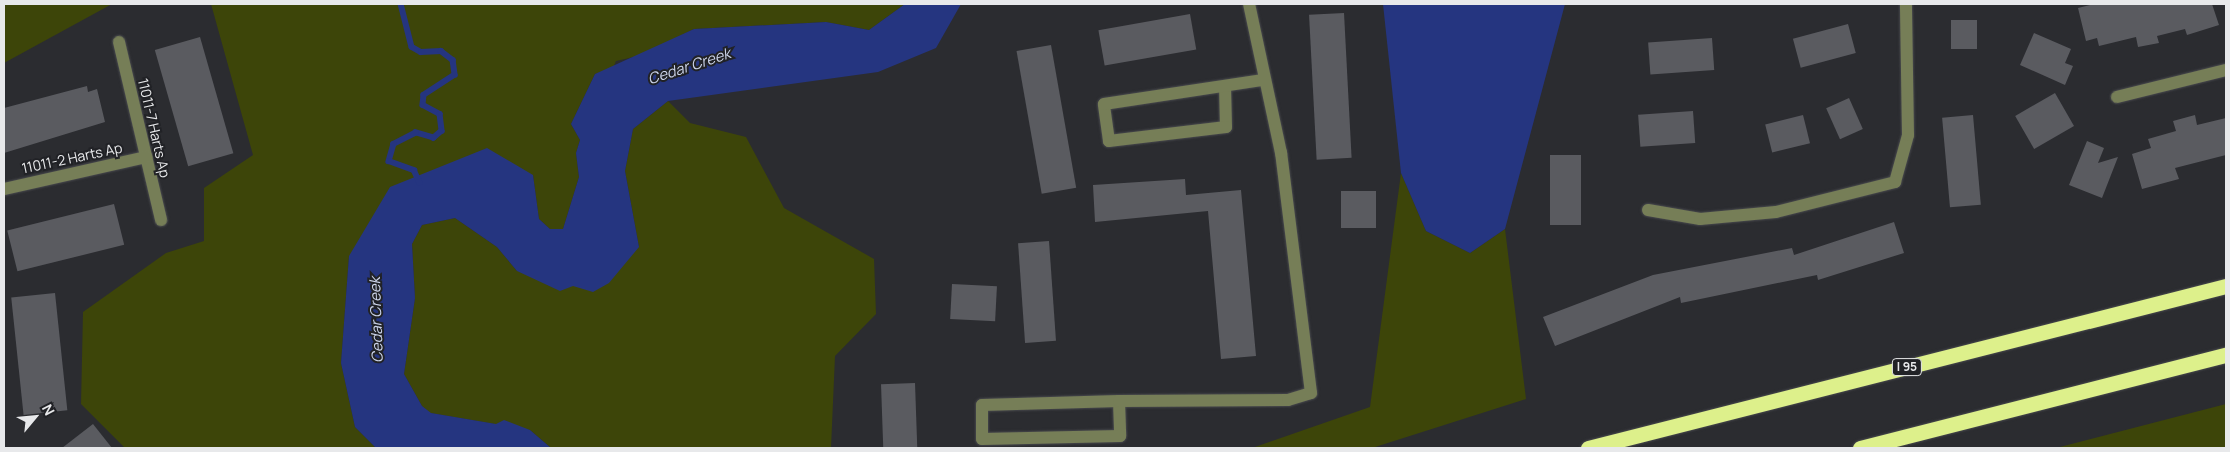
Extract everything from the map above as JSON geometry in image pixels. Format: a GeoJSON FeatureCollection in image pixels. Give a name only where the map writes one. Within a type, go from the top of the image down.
{"type":"FeatureCollection","features":[{"type":"Feature","properties":{"kind":"highway","name":"I 95"},"geometry":{"type":"LineString","coordinates":[[1588,448],[2226,286]]}},
{"type":"Feature","properties":{"kind":"highway"},"geometry":{"type":"LineString","coordinates":[[1860,448],[2226,355]]}},
{"type":"Feature","properties":{"kind":"street"},"geometry":{"type":"LineString","coordinates":[[1118,401],[1120,436],[982,438],[982,404],[1118,401],[1288,400],[1311,393],[1281,153],[1248,4]]}},
{"type":"Feature","properties":{"kind":"street"},"geometry":{"type":"LineString","coordinates":[[1648,210],[1700,220],[1776,212],[1895,182],[1908,135],[1906,4]]}},
{"type":"Feature","properties":{"kind":"street","name":"11011-7 Harts Ap"},"geometry":{"type":"LineString","coordinates":[[119,42],[161,220]]}},
{"type":"Feature","properties":{"kind":"street"},"geometry":{"type":"LineString","coordinates":[[2117,97],[2226,70]]}},
{"type":"Feature","properties":{"kind":"street"},"geometry":{"type":"LineString","coordinates":[[1225,86],[1226,127],[1109,141],[1104,104],[1264,80]]}},
{"type":"Feature","properties":{"kind":"street","name":"11011-2 Harts Ap"},"geometry":{"type":"LineString","coordinates":[[4,189],[146,157]]}},
{"type":"Feature","properties":{"kind":"green space"},"geometry":{"type":"Polygon","coordinates":[[[4,4],[112,4],[4,63],[4,4]]]}},
{"type":"Feature","properties":{"kind":"green space"},"geometry":{"type":"Polygon","coordinates":[[[211,4],[905,4],[869,30],[826,22],[694,29],[638,56],[616,61],[613,68],[595,74],[571,124],[580,140],[576,153],[579,177],[563,229],[550,229],[539,219],[533,175],[349,256],[341,363],[355,427],[376,448],[125,448],[81,404],[83,312],[166,253],[204,241],[204,188],[253,155],[211,4]]]}},
{"type":"Feature","properties":{"kind":"green space"},"geometry":{"type":"Polygon","coordinates":[[[668,101],[690,123],[746,137],[784,208],[874,259],[876,314],[835,356],[831,448],[551,448],[530,430],[430,413],[422,406],[404,374],[415,298],[412,244],[422,225],[455,218],[497,247],[517,271],[639,247],[625,171],[633,129],[668,101]]]}},
{"type":"Feature","properties":{"kind":"green space"},"geometry":{"type":"Polygon","coordinates":[[[1401,173],[1426,231],[1470,253],[1505,229],[1526,399],[1372,448],[1252,448],[1370,407],[1401,173]]]}},
{"type":"Feature","properties":{"kind":"green space"},"geometry":{"type":"Polygon","coordinates":[[[2226,404],[2226,448],[2056,448],[2226,404]]]}},
{"type":"Feature","properties":{"kind":"water","name":"Cedar Creek"},"geometry":{"type":"Polygon","coordinates":[[[905,4],[961,4],[936,48],[878,72],[668,101],[633,129],[625,171],[639,247],[609,283],[593,292],[573,286],[560,291],[517,271],[497,247],[455,218],[422,225],[412,244],[415,298],[404,374],[422,406],[431,413],[496,424],[504,420],[530,430],[551,448],[376,448],[355,427],[341,363],[349,256],[390,187],[487,148],[533,175],[539,219],[550,229],[563,229],[579,177],[576,153],[580,140],[571,124],[595,74],[694,29],[826,22],[869,30],[905,4]]]}},
{"type":"Feature","properties":{"kind":"water"},"geometry":{"type":"Polygon","coordinates":[[[1383,4],[1565,4],[1505,229],[1470,253],[1426,231],[1401,173],[1383,4]]]}},
{"type":"Feature","properties":{"kind":"building"},"geometry":{"type":"Polygon","coordinates":[[[2094,4],[2212,4],[2219,25],[2187,35],[2185,29],[2157,36],[2159,43],[2138,47],[2136,37],[2099,46],[2097,38],[2086,41],[2078,8],[2094,4]]]}},
{"type":"Feature","properties":{"kind":"building"},"geometry":{"type":"Polygon","coordinates":[[[1344,13],[1352,158],[1317,160],[1309,15],[1344,13]]]}},
{"type":"Feature","properties":{"kind":"building"},"geometry":{"type":"Polygon","coordinates":[[[1190,14],[1196,49],[1105,66],[1098,30],[1190,14]]]}},
{"type":"Feature","properties":{"kind":"building"},"geometry":{"type":"Polygon","coordinates":[[[1951,20],[1977,20],[1977,49],[1951,49],[1951,20]]]}},
{"type":"Feature","properties":{"kind":"building"},"geometry":{"type":"Polygon","coordinates":[[[1848,24],[1856,53],[1801,68],[1793,39],[1848,24]]]}},
{"type":"Feature","properties":{"kind":"building"},"geometry":{"type":"Polygon","coordinates":[[[2034,33],[2071,49],[2065,63],[2073,66],[2065,85],[2020,65],[2034,33]]]}},
{"type":"Feature","properties":{"kind":"building"},"geometry":{"type":"Polygon","coordinates":[[[200,37],[233,153],[188,166],[155,50],[200,37]]]}},
{"type":"Feature","properties":{"kind":"building"},"geometry":{"type":"Polygon","coordinates":[[[1712,38],[1714,70],[1650,74],[1648,42],[1712,38]]]}},
{"type":"Feature","properties":{"kind":"building"},"geometry":{"type":"Polygon","coordinates":[[[1051,45],[1076,188],[1042,194],[1017,51],[1051,45]]]}},
{"type":"Feature","properties":{"kind":"building"},"geometry":{"type":"Polygon","coordinates":[[[87,86],[88,92],[97,89],[105,122],[4,153],[4,108],[87,86]]]}},
{"type":"Feature","properties":{"kind":"building"},"geometry":{"type":"Polygon","coordinates":[[[2055,93],[2074,126],[2034,149],[2015,116],[2055,93]]]}},
{"type":"Feature","properties":{"kind":"building"},"geometry":{"type":"Polygon","coordinates":[[[1849,98],[1863,129],[1840,139],[1826,108],[1849,98]]]}},
{"type":"Feature","properties":{"kind":"building"},"geometry":{"type":"Polygon","coordinates":[[[1693,111],[1695,143],[1640,147],[1638,115],[1693,111]]]}},
{"type":"Feature","properties":{"kind":"building"},"geometry":{"type":"Polygon","coordinates":[[[1803,115],[1810,143],[1772,153],[1765,124],[1803,115]]]}},
{"type":"Feature","properties":{"kind":"building"},"geometry":{"type":"Polygon","coordinates":[[[1973,115],[1981,205],[1950,207],[1942,118],[1973,115]]]}},
{"type":"Feature","properties":{"kind":"building"},"geometry":{"type":"Polygon","coordinates":[[[2195,115],[2197,125],[2226,118],[2226,155],[2175,168],[2179,179],[2142,189],[2132,154],[2151,148],[2148,139],[2176,131],[2173,121],[2195,115]]]}},
{"type":"Feature","properties":{"kind":"building"},"geometry":{"type":"Polygon","coordinates":[[[2087,141],[2104,148],[2098,163],[2118,157],[2102,198],[2069,185],[2087,141]]]}},
{"type":"Feature","properties":{"kind":"building"},"geometry":{"type":"Polygon","coordinates":[[[1550,155],[1581,155],[1581,225],[1550,225],[1550,155]]]}},
{"type":"Feature","properties":{"kind":"building"},"geometry":{"type":"Polygon","coordinates":[[[1185,179],[1186,195],[1241,190],[1256,356],[1221,359],[1208,211],[1095,222],[1093,185],[1185,179]]]}},
{"type":"Feature","properties":{"kind":"building"},"geometry":{"type":"Polygon","coordinates":[[[1341,191],[1376,191],[1376,228],[1341,228],[1341,191]]]}},
{"type":"Feature","properties":{"kind":"building"},"geometry":{"type":"Polygon","coordinates":[[[114,204],[124,245],[17,271],[7,231],[114,204]]]}},
{"type":"Feature","properties":{"kind":"building"},"geometry":{"type":"Polygon","coordinates":[[[1894,222],[1904,253],[1818,280],[1817,275],[1681,303],[1680,297],[1555,346],[1543,317],[1653,275],[1792,248],[1794,255],[1894,222]]]}},
{"type":"Feature","properties":{"kind":"building"},"geometry":{"type":"Polygon","coordinates":[[[1049,241],[1056,341],[1025,343],[1018,243],[1049,241]]]}},
{"type":"Feature","properties":{"kind":"building"},"geometry":{"type":"Polygon","coordinates":[[[952,284],[997,286],[995,321],[950,319],[952,284]]]}},
{"type":"Feature","properties":{"kind":"building"},"geometry":{"type":"Polygon","coordinates":[[[55,293],[67,410],[24,415],[11,298],[55,293]]]}},
{"type":"Feature","properties":{"kind":"building"},"geometry":{"type":"Polygon","coordinates":[[[915,383],[917,448],[883,448],[881,384],[915,383]]]}},
{"type":"Feature","properties":{"kind":"building"},"geometry":{"type":"Polygon","coordinates":[[[93,424],[112,448],[62,448],[93,424]]]}},
{"type":"Feature","properties":{"kind":"waterway"},"geometry":{"type":"LineString","coordinates":[[401,4],[412,47],[421,52],[441,51],[453,60],[455,75],[424,95],[423,105],[440,114],[442,131],[434,138],[416,133],[394,144],[389,161],[414,170],[420,183]]}}]}
